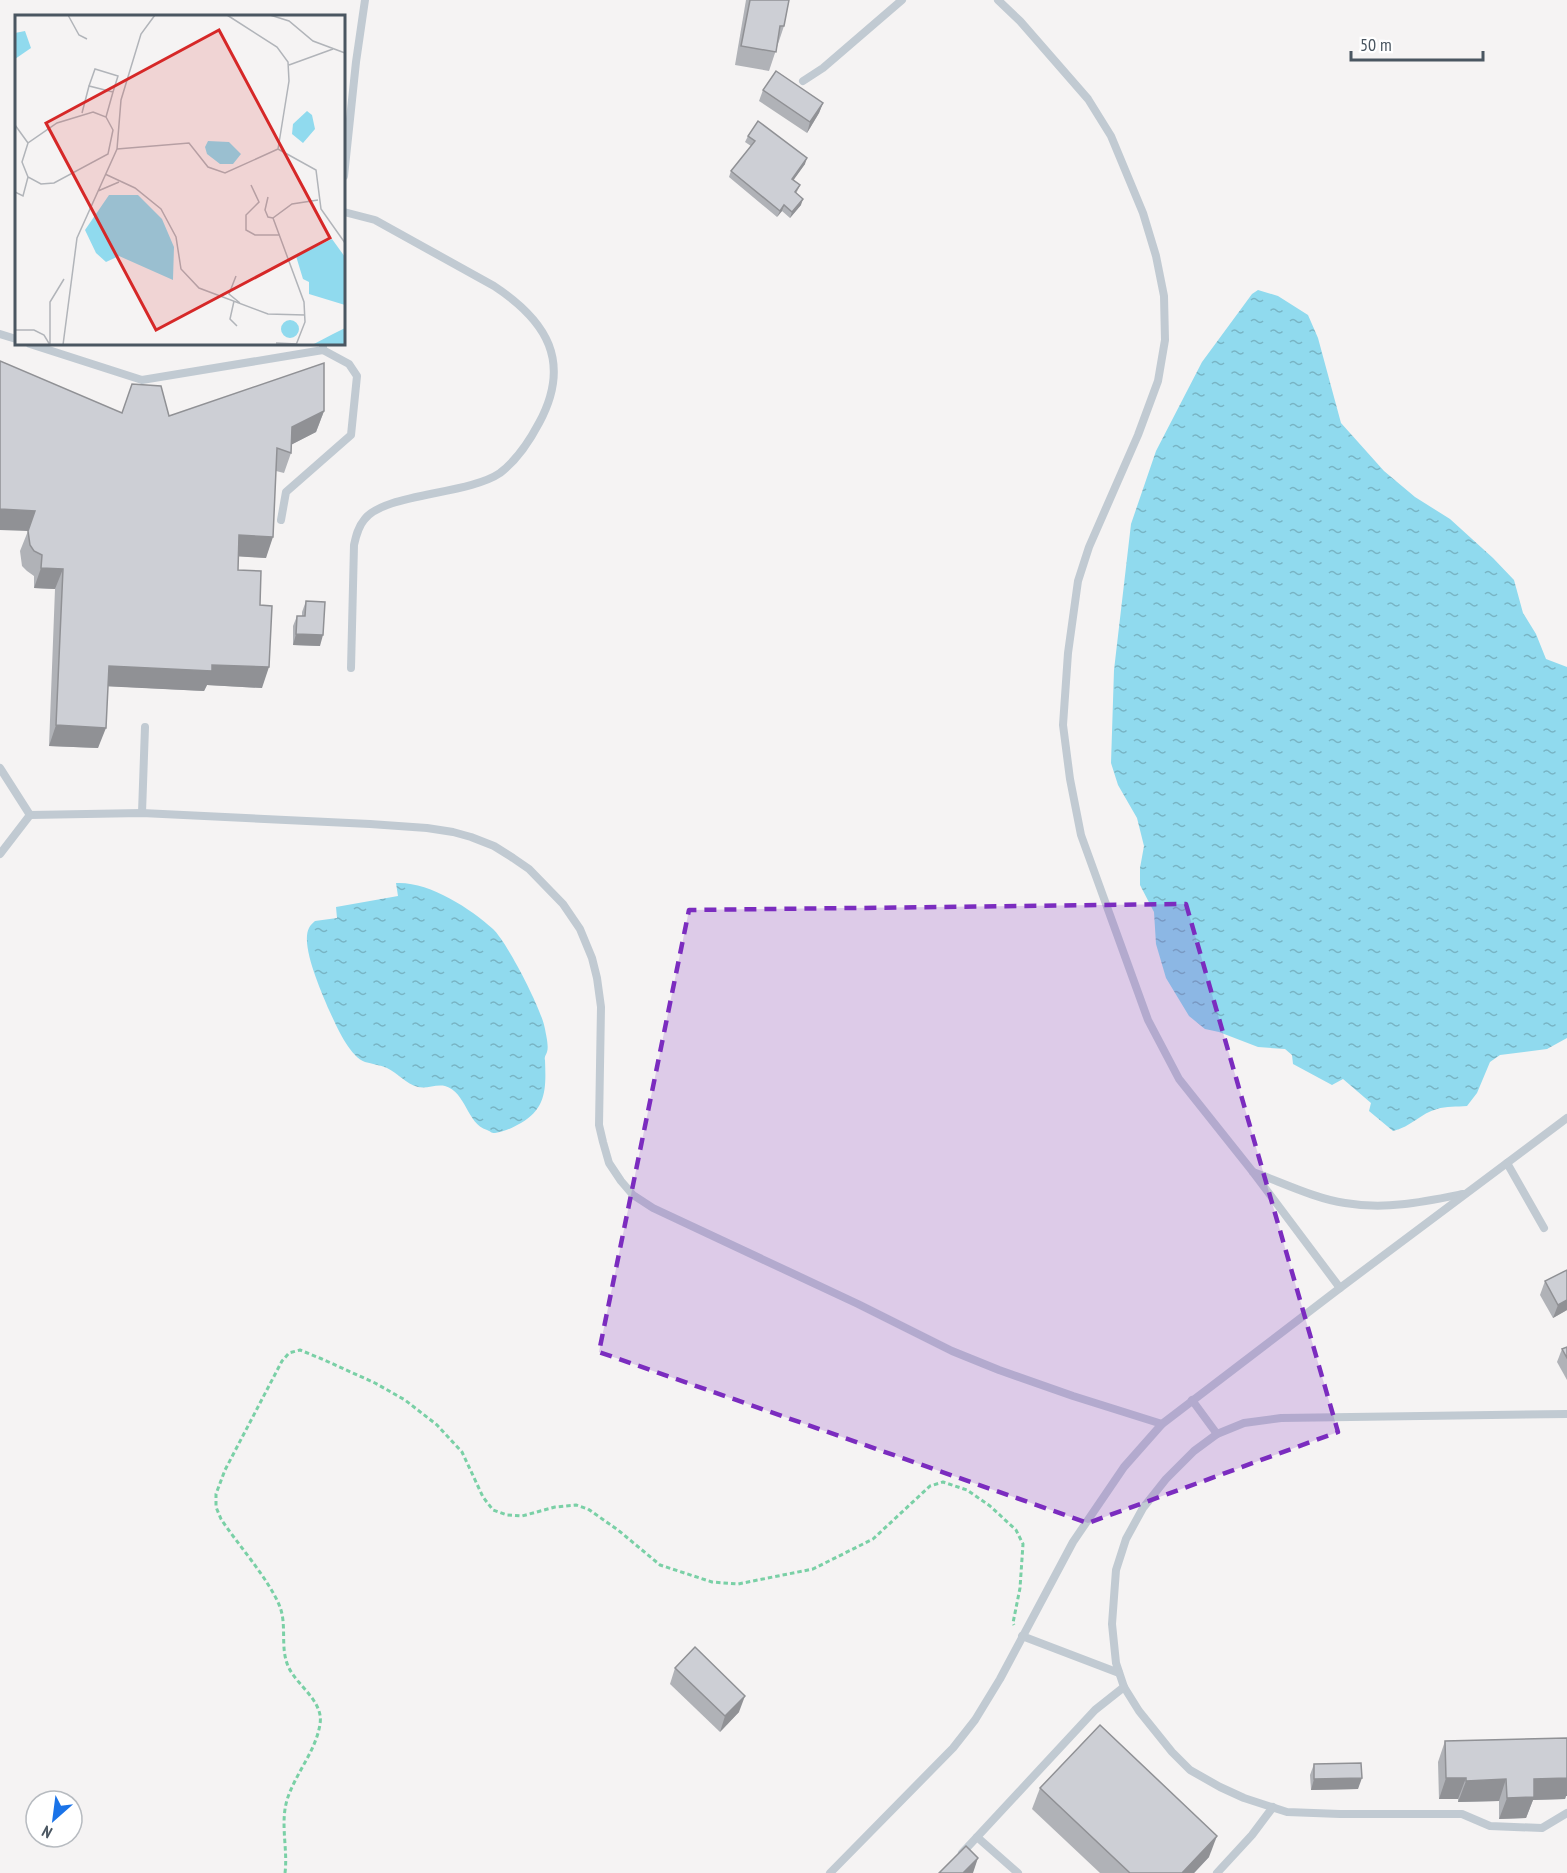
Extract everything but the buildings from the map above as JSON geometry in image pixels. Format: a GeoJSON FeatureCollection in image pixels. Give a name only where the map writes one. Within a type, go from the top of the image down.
{"type":"FeatureCollection","features":[{"type":"Feature","properties":{"kind":"lane"},"geometry":{"type":"LineString","coordinates":[[345,166],[365,0]]}},
{"type":"Feature","properties":{"kind":"lane"},"geometry":{"type":"LineString","coordinates":[[803,81],[823,68],[902,0]]}},
{"type":"Feature","properties":{"kind":"lane"},"geometry":{"type":"LineString","coordinates":[[998,0],[1020,21],[1089,99],[1111,136],[1143,213],[1156,256],[1164,296],[1165,340],[1158,381],[1138,435],[1089,547],[1078,581],[1068,653],[1063,725],[1070,779],[1081,835],[1148,1020],[1179,1079],[1253,1172],[1340,1288]]}},
{"type":"Feature","properties":{"kind":"lane"},"geometry":{"type":"LineString","coordinates":[[345,212],[375,220],[512,298],[528,312],[544,334],[552,352],[554,371],[552,388],[544,413],[532,437],[519,455],[499,473],[478,483],[378,507],[364,518],[354,545],[351,668]]}},
{"type":"Feature","properties":{"kind":"lane"},"geometry":{"type":"LineString","coordinates":[[0,334],[15,339]]}},
{"type":"Feature","properties":{"kind":"lane"},"geometry":{"type":"LineString","coordinates":[[33,345],[142,380],[323,347],[349,364],[357,376],[351,435],[286,492],[281,520]]}},
{"type":"Feature","properties":{"kind":"lane"},"geometry":{"type":"LineString","coordinates":[[142,813],[145,727]]}},
{"type":"Feature","properties":{"kind":"lane"},"geometry":{"type":"LineString","coordinates":[[0,768],[30,815]]}},
{"type":"Feature","properties":{"kind":"lane"},"geometry":{"type":"LineString","coordinates":[[30,815],[142,813],[370,824],[453,832],[494,846],[529,869],[563,904],[580,929],[592,958],[601,1007],[599,1125],[609,1163],[633,1195],[653,1208],[858,1304],[952,1351],[1062,1393],[1162,1424]]}},
{"type":"Feature","properties":{"kind":"lane"},"geometry":{"type":"LineString","coordinates":[[0,854],[30,815]]}},
{"type":"Feature","properties":{"kind":"lane"},"geometry":{"type":"LineString","coordinates":[[830,1873],[953,1748],[975,1720],[1000,1679],[1073,1542],[1124,1467],[1162,1424],[1567,1118]]}},
{"type":"Feature","properties":{"kind":"lane"},"geometry":{"type":"LineString","coordinates":[[1507,1163],[1544,1228]]}},
{"type":"Feature","properties":{"kind":"lane"},"geometry":{"type":"LineString","coordinates":[[1253,1172],[1343,1203],[1376,1206],[1410,1205],[1467,1193]]}},
{"type":"Feature","properties":{"kind":"lane"},"geometry":{"type":"LineString","coordinates":[[1192,1400],[1217,1434]]}},
{"type":"Feature","properties":{"kind":"lane"},"geometry":{"type":"LineString","coordinates":[[1567,1414],[1281,1418],[1244,1423],[1217,1434],[1194,1451],[1166,1479],[1143,1508],[1126,1539],[1116,1570],[1112,1624],[1119,1673],[1124,1687],[1139,1711],[1172,1752],[1190,1770],[1236,1794],[1287,1812],[1462,1814],[1490,1826],[1542,1828],[1567,1813]]}},
{"type":"Feature","properties":{"kind":"lane"},"geometry":{"type":"LineString","coordinates":[[1022,1636],[1119,1673]]}},
{"type":"Feature","properties":{"kind":"lane"},"geometry":{"type":"LineString","coordinates":[[956,1859],[1095,1710],[1124,1687]]}},
{"type":"Feature","properties":{"kind":"lane"},"geometry":{"type":"LineString","coordinates":[[1216,1873],[1252,1835],[1273,1807]]}},
{"type":"Feature","properties":{"kind":"lane"},"geometry":{"type":"LineString","coordinates":[[977,1837],[1018,1873]]}},
{"type":"Feature","properties":{"kind":"path"},"geometry":{"type":"LineString","coordinates":[[285,1873],[284,1816],[287,1799],[316,1738],[321,1723],[320,1710],[287,1664],[284,1624],[279,1606],[269,1587],[220,1519],[216,1507],[216,1494],[230,1460],[282,1361],[289,1353],[300,1350],[375,1383],[405,1400],[437,1425],[462,1452],[483,1497],[493,1509],[507,1515],[522,1516],[555,1507],[576,1506],[588,1509],[618,1530],[660,1565],[712,1582],[738,1584],[813,1569],[873,1539],[930,1486],[943,1482],[967,1490],[990,1506],[1016,1530],[1023,1544],[1020,1588],[1013,1623],[1022,1636]]}},
{"type":"Feature","properties":{"kind":"highlighted area"},"geometry":{"type":"Polygon","coordinates":[[[1186,904],[1338,1432],[1088,1523],[599,1352],[689,910],[1186,904]]]}},
{"type":"Feature","properties":{"kind":"water"},"geometry":{"type":"Polygon","coordinates":[[[1258,290],[1278,296],[1308,315],[1318,338],[1341,423],[1384,471],[1415,497],[1450,519],[1514,580],[1523,613],[1536,634],[1546,659],[1567,667],[1567,1038],[1547,1049],[1500,1055],[1490,1062],[1477,1093],[1467,1106],[1444,1107],[1431,1111],[1393,1131],[1369,1111],[1371,1103],[1343,1079],[1332,1085],[1293,1064],[1292,1055],[1285,1049],[1258,1047],[1205,1029],[1189,1016],[1166,978],[1156,944],[1154,912],[1140,885],[1144,846],[1137,818],[1118,785],[1111,763],[1114,670],[1131,524],[1156,451],[1202,362],[1252,294],[1258,290]]]}},
{"type":"Feature","properties":{"kind":"water"},"geometry":{"type":"Polygon","coordinates":[[[396,883],[421,886],[435,891],[484,921],[507,947],[531,992],[547,1040],[545,1088],[536,1111],[512,1128],[492,1133],[475,1121],[458,1095],[445,1086],[418,1087],[387,1068],[359,1059],[348,1047],[335,1024],[317,981],[307,946],[309,927],[315,921],[337,918],[336,907],[398,896],[396,883]]]}}]}
